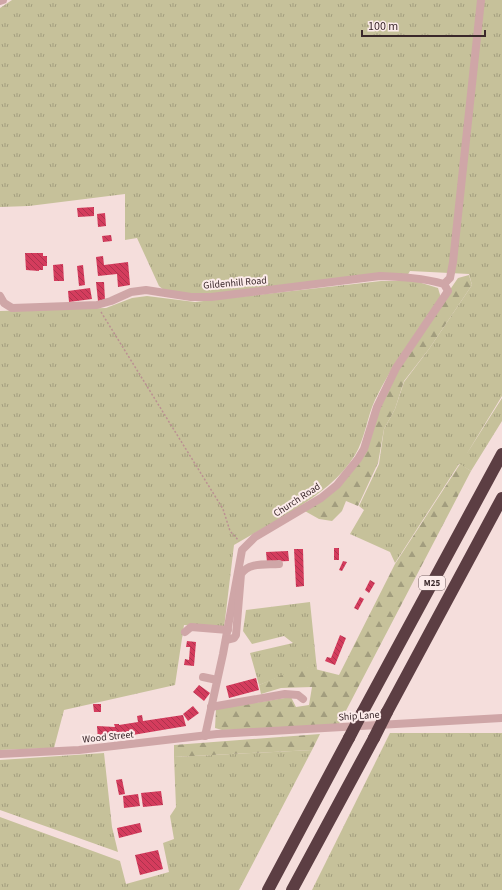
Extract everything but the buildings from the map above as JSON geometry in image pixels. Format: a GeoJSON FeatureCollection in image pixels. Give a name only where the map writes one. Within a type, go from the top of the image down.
{"type":"FeatureCollection","features":[{"type":"Feature","properties":{"kind":"highway","name":"M25"},"geometry":{"type":"LineString","coordinates":[[268,890],[502,454]]}},
{"type":"Feature","properties":{"kind":"highway","name":"M25"},"geometry":{"type":"LineString","coordinates":[[292,890],[502,498]]}},
{"type":"Feature","properties":{"kind":"street"},"geometry":{"type":"LineString","coordinates":[[444,284],[450,278],[453,262],[481,0]]}},
{"type":"Feature","properties":{"kind":"street","name":"Gildenhill Road"},"geometry":{"type":"LineString","coordinates":[[0,296],[4,303],[12,308],[97,305],[111,301],[131,292],[146,290],[191,297],[211,297],[380,276],[406,277],[444,284]]}},
{"type":"Feature","properties":{"kind":"street","name":"Church Road"},"geometry":{"type":"LineString","coordinates":[[244,546],[255,537],[321,498],[337,485],[358,459],[364,449],[377,407],[396,368],[447,294],[448,291],[444,284]]}},
{"type":"Feature","properties":{"kind":"street"},"geometry":{"type":"LineString","coordinates":[[205,736],[228,630],[240,557],[244,546]]}},
{"type":"Feature","properties":{"kind":"street"},"geometry":{"type":"LineString","coordinates":[[226,640],[234,638],[236,635],[241,574],[249,566],[279,564]]}},
{"type":"Feature","properties":{"kind":"street"},"geometry":{"type":"LineString","coordinates":[[185,632],[191,627],[228,630]]}},
{"type":"Feature","properties":{"kind":"street"},"geometry":{"type":"LineString","coordinates":[[202,677],[217,680]]}},
{"type":"Feature","properties":{"kind":"street"},"geometry":{"type":"LineString","coordinates":[[211,707],[285,694],[298,695],[303,699]]}},
{"type":"Feature","properties":{"kind":"street","name":"Ship Lane"},"geometry":{"type":"LineString","coordinates":[[217,734],[502,718]]}},
{"type":"Feature","properties":{"kind":"street","name":"Wood Street"},"geometry":{"type":"LineString","coordinates":[[0,754],[79,750],[217,734]]}},
{"type":"Feature","properties":{"kind":"path"},"geometry":{"type":"LineString","coordinates":[[97,305],[223,509],[230,531],[244,546]]}},
{"type":"Feature","properties":{"kind":"green space"},"geometry":{"type":"Polygon","coordinates":[[[12,0],[502,0],[502,396],[466,455],[502,398],[502,421],[471,471],[459,464],[395,563],[390,552],[350,534],[364,510],[359,506],[379,464],[384,429],[395,409],[404,382],[429,349],[472,285],[469,274],[410,271],[407,276],[211,296],[165,291],[159,286],[137,238],[125,240],[125,194],[29,206],[0,207],[0,8],[12,0]]]}},
{"type":"Feature","properties":{"kind":"green space"},"geometry":{"type":"Polygon","coordinates":[[[469,275],[472,285],[429,349],[404,381],[395,409],[384,429],[378,463],[358,506],[346,501],[342,511],[332,521],[319,519],[303,510],[338,485],[372,429],[396,368],[458,278],[469,275]]]}},
{"type":"Feature","properties":{"kind":"green space"},"geometry":{"type":"Polygon","coordinates":[[[381,281],[415,281],[438,288],[441,298],[406,348],[382,386],[372,407],[364,435],[358,449],[345,469],[332,483],[317,495],[284,517],[234,545],[224,628],[184,625],[175,685],[64,710],[54,748],[0,750],[0,311],[106,308],[132,298],[147,296],[195,302],[381,281]]]}},
{"type":"Feature","properties":{"kind":"green space"},"geometry":{"type":"Polygon","coordinates":[[[460,464],[471,471],[338,726],[222,730],[215,728],[216,709],[291,697],[296,707],[309,705],[312,687],[281,688],[261,694],[259,685],[303,666],[339,675],[395,564],[460,464]]]}},
{"type":"Feature","properties":{"kind":"green space"},"geometry":{"type":"Polygon","coordinates":[[[310,602],[317,670],[304,667],[259,685],[250,653],[293,643],[284,636],[252,644],[243,631],[246,610],[310,602]]]}},
{"type":"Feature","properties":{"kind":"green space"},"geometry":{"type":"Polygon","coordinates":[[[390,733],[502,733],[502,890],[312,890],[390,733]]]}},
{"type":"Feature","properties":{"kind":"green space"},"geometry":{"type":"Polygon","coordinates":[[[320,734],[312,750],[174,757],[174,745],[320,734]]]}},
{"type":"Feature","properties":{"kind":"green space"},"geometry":{"type":"Polygon","coordinates":[[[312,750],[239,890],[0,890],[0,817],[120,861],[126,884],[169,872],[163,843],[174,839],[170,816],[176,807],[174,757],[312,750]]]}},
{"type":"Feature","properties":{"kind":"green space"},"geometry":{"type":"Polygon","coordinates":[[[104,753],[112,827],[118,852],[0,810],[0,760],[104,753]]]}}]}
